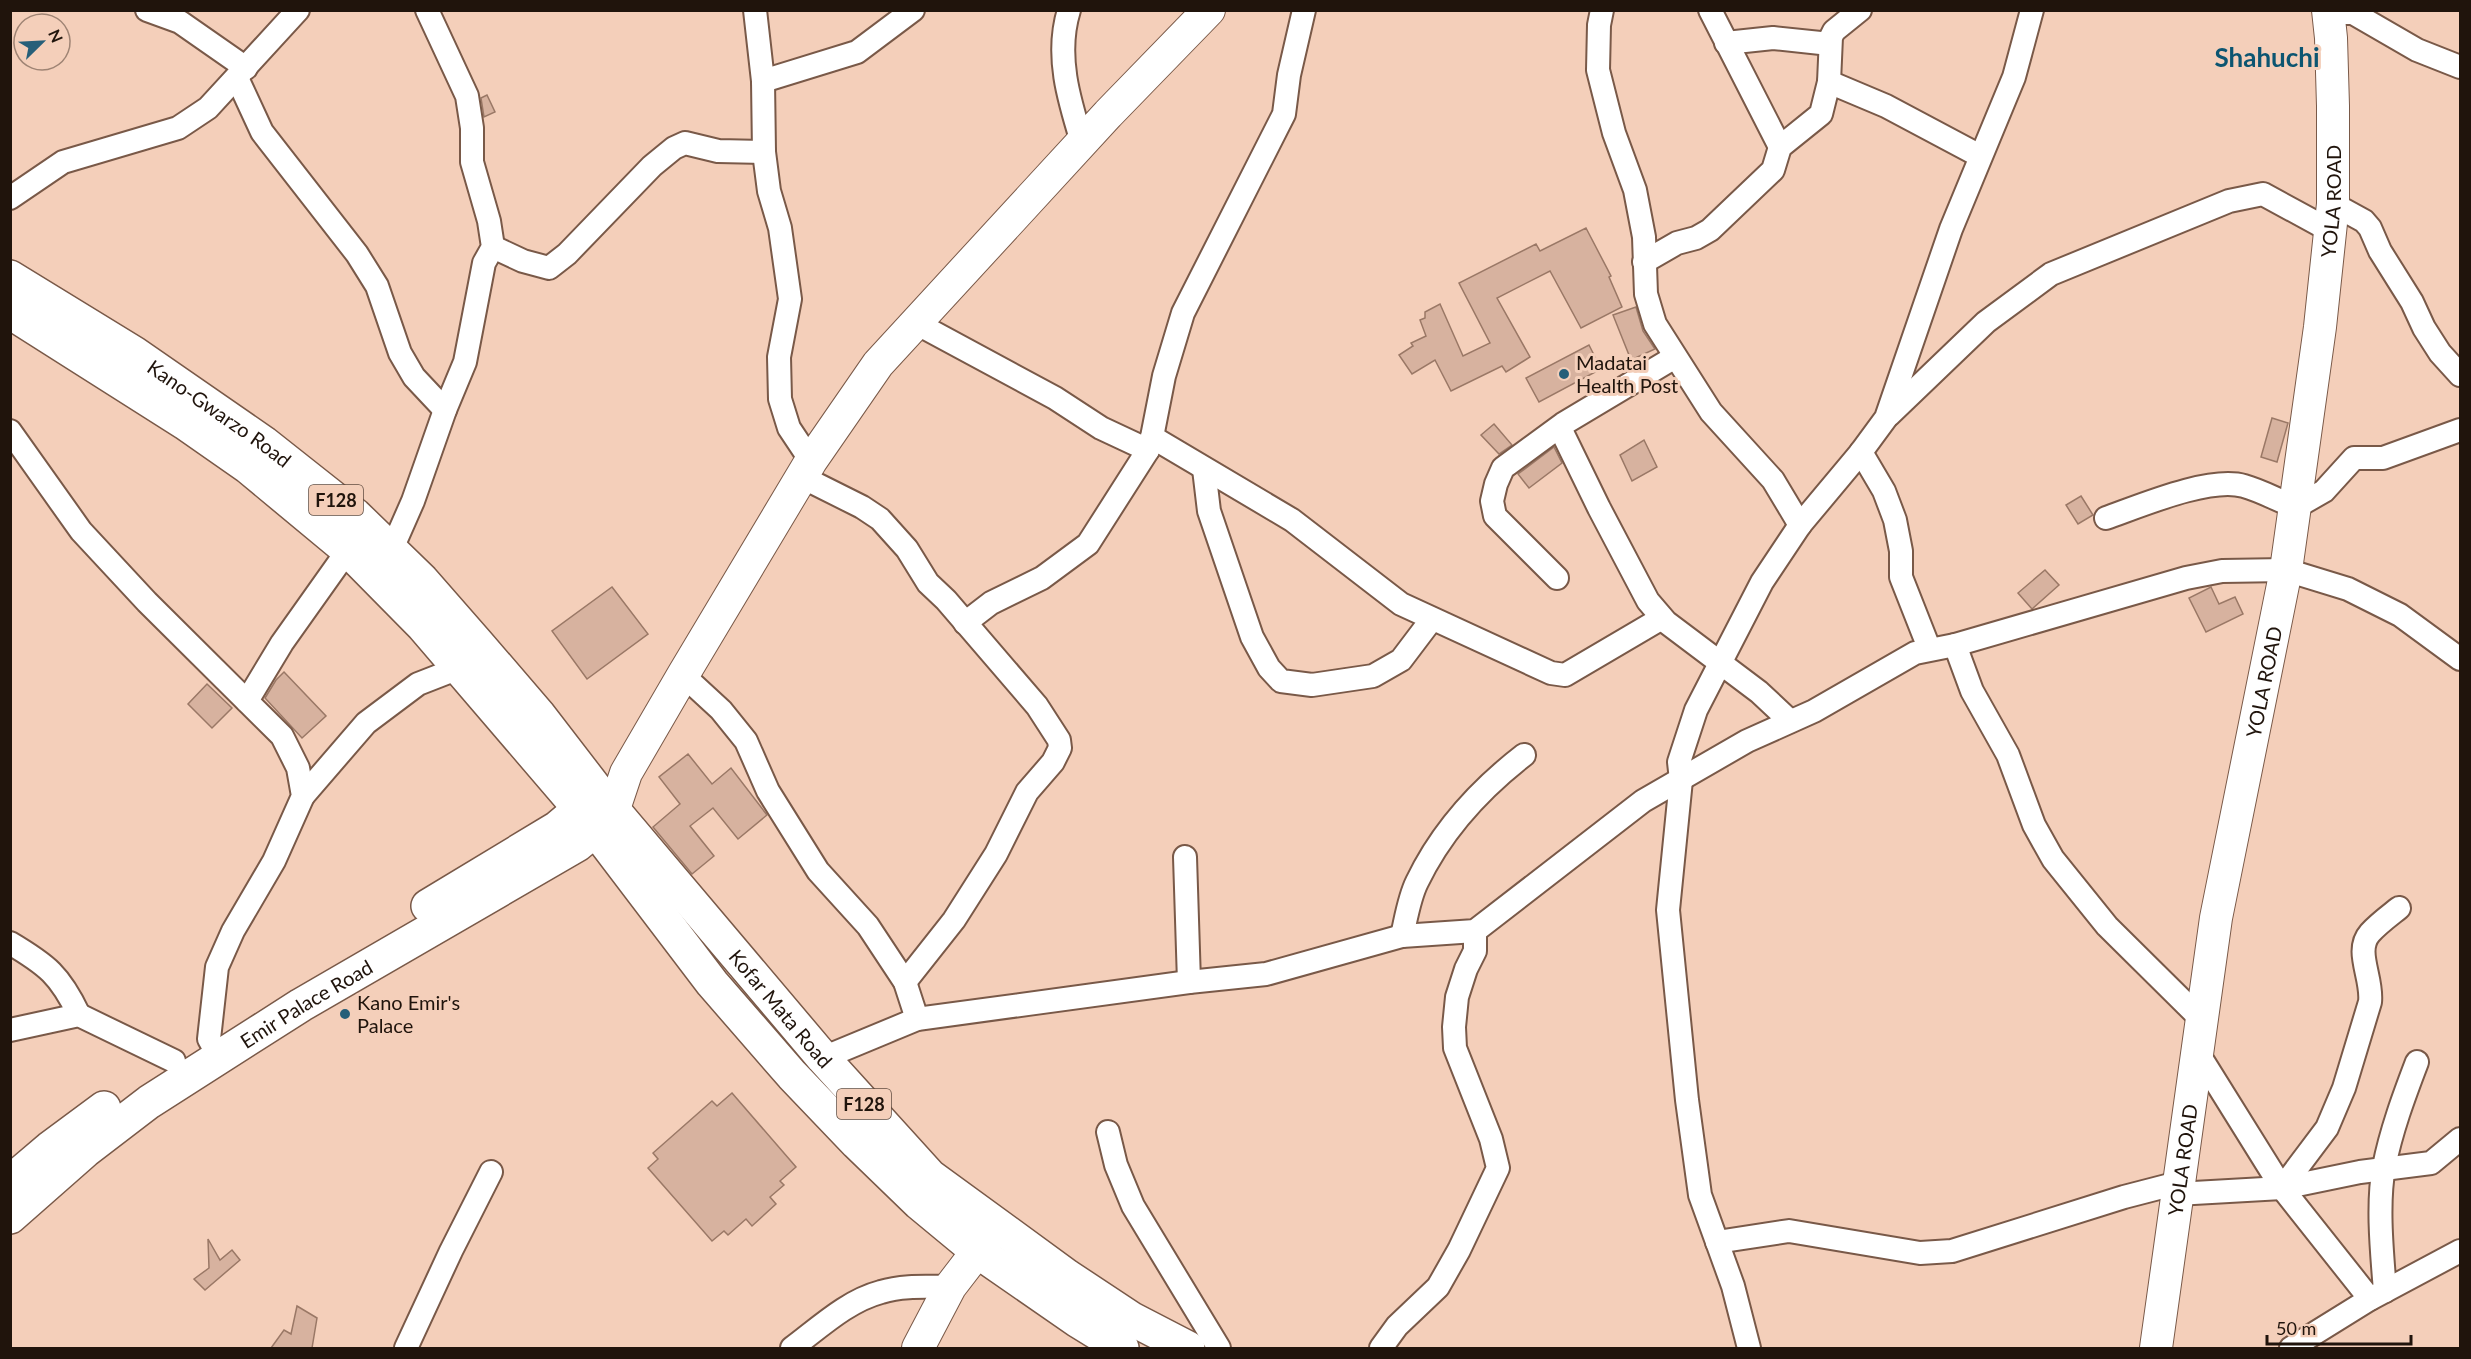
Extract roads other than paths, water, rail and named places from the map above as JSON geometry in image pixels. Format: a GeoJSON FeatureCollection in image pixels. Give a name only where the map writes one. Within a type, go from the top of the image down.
{"type":"FeatureCollection","features":[{"type":"Feature","properties":{"kind":"main road","name":"Kano-Gwarzo Road"},"geometry":{"type":"LineString","coordinates":[[10,276],[134,353],[264,443],[355,515],[422,580],[538,715],[597,810]]}},
{"type":"Feature","properties":{"kind":"main road","name":"Kano-Gwarzo Road"},"geometry":{"type":"LineString","coordinates":[[10,312],[185,423],[248,467],[348,550],[597,810]]}},
{"type":"Feature","properties":{"kind":"main road","name":"Emir Palace Road"},"geometry":{"type":"LineString","coordinates":[[10,1217],[85,1151],[214,1048],[557,828],[597,810]]}},
{"type":"Feature","properties":{"kind":"main road","name":"Kofar Mata Road"},"geometry":{"type":"LineString","coordinates":[[597,810],[930,1176],[1066,1276],[1123,1313],[1188,1348]]}},
{"type":"Feature","properties":{"kind":"main road","name":"Kofar Mata Road"},"geometry":{"type":"LineString","coordinates":[[597,810],[712,983],[792,1075],[919,1203],[977,1251],[1078,1321],[1122,1348]]}},
{"type":"Feature","properties":{"kind":"main road","name":"Emir Palace Road"},"geometry":{"type":"LineString","coordinates":[[10,1182],[50,1148],[140,1082],[174,1061],[214,1048]]}},
{"type":"Feature","properties":{"kind":"street"},"geometry":{"type":"LineString","coordinates":[[147,10],[180,22],[242,73],[262,132],[357,254],[378,286],[399,353],[414,377],[445,410]]}},
{"type":"Feature","properties":{"kind":"street"},"geometry":{"type":"LineString","coordinates":[[10,198],[63,162],[178,128],[208,108],[298,10]]}},
{"type":"Feature","properties":{"kind":"street"},"geometry":{"type":"LineString","coordinates":[[391,551],[413,501],[445,410],[465,362],[484,263],[493,247],[489,221],[472,162],[472,128],[467,96],[427,10]]}},
{"type":"Feature","properties":{"kind":"street"},"geometry":{"type":"LineString","coordinates":[[755,10],[763,81],[764,152],[769,191],[780,228],[790,299],[779,357],[780,399],[789,428],[807,469],[880,519],[907,549],[928,583],[1037,706],[1059,740],[1060,748],[1053,762],[1027,792],[996,854],[954,920],[905,982]]}},
{"type":"Feature","properties":{"kind":"street"},"geometry":{"type":"LineString","coordinates":[[763,81],[857,52],[913,10]]}},
{"type":"Feature","properties":{"kind":"street"},"geometry":{"type":"LineString","coordinates":[[1069,10],[1064,24],[1063,60],[1068,94],[1083,142]]}},
{"type":"Feature","properties":{"kind":"street"},"geometry":{"type":"LineString","coordinates":[[597,810],[626,773],[807,469],[878,364],[1083,142],[1209,10]]}},
{"type":"Feature","properties":{"kind":"street"},"geometry":{"type":"LineString","coordinates":[[965,623],[991,603],[1042,578],[1088,544],[1150,444],[1164,376],[1184,313],[1214,248],[1284,114],[1289,75],[1304,10]]}},
{"type":"Feature","properties":{"kind":"street"},"geometry":{"type":"LineString","coordinates":[[1602,10],[1599,25],[1598,70],[1614,133],[1635,190],[1644,237],[1646,294],[1655,324],[1711,412],[1773,480],[1800,525]]}},
{"type":"Feature","properties":{"kind":"street"},"geometry":{"type":"LineString","coordinates":[[1710,10],[1780,147]]}},
{"type":"Feature","properties":{"kind":"street"},"geometry":{"type":"LineString","coordinates":[[1644,262],[1677,243],[1696,238],[1710,230],[1773,170],[1780,147],[1821,114],[1829,82],[1830,44],[1834,31],[1860,10]]}},
{"type":"Feature","properties":{"kind":"street"},"geometry":{"type":"LineString","coordinates":[[1886,418],[1951,229],[2014,77],[2032,10]]}},
{"type":"Feature","properties":{"kind":"street"},"geometry":{"type":"LineString","coordinates":[[2328,12],[2353,14],[2417,50],[2460,67]]}},
{"type":"Feature","properties":{"kind":"street","name":"YOLA ROAD"},"geometry":{"type":"LineString","coordinates":[[2156,1348],[2196,1050],[2223,872],[2286,570],[2296,507],[2332,217],[2333,106],[2328,12]]}},
{"type":"Feature","properties":{"kind":"street"},"geometry":{"type":"LineString","coordinates":[[1726,43],[1773,38],[1830,44]]}},
{"type":"Feature","properties":{"kind":"street"},"geometry":{"type":"LineString","coordinates":[[1829,82],[1886,106],[1980,156]]}},
{"type":"Feature","properties":{"kind":"street"},"geometry":{"type":"LineString","coordinates":[[493,247],[523,261],[549,268],[567,254],[652,166],[674,148],[685,143],[718,151],[764,152]]}},
{"type":"Feature","properties":{"kind":"street"},"geometry":{"type":"LineString","coordinates":[[1749,1348],[1733,1286],[1700,1195],[1687,1100],[1668,910],[1681,780],[1679,762],[1696,710],[1762,582],[1800,525],[1861,452],[1886,418],[1986,322],[2051,274],[2229,201],[2263,194],[2332,217],[2364,221],[2412,302],[2424,328],[2440,353],[2460,375]]}},
{"type":"Feature","properties":{"kind":"street"},"geometry":{"type":"LineString","coordinates":[[916,323],[1055,398],[1101,428],[1150,444],[1204,469],[1292,520],[1401,604],[1558,675],[1565,675],[1662,618]]}},
{"type":"Feature","properties":{"kind":"street"},"geometry":{"type":"LineString","coordinates":[[1557,578],[1494,516],[1492,501],[1503,468],[1560,428],[1675,357]]}},
{"type":"Feature","properties":{"kind":"street"},"geometry":{"type":"LineString","coordinates":[[1560,428],[1648,601],[1662,618],[1688,641],[1759,692],[1790,721]]}},
{"type":"Feature","properties":{"kind":"street"},"geometry":{"type":"LineString","coordinates":[[2106,518],[2161,498],[2228,484],[2244,486],[2296,507],[2324,491],[2354,458],[2383,458],[2460,430]]}},
{"type":"Feature","properties":{"kind":"street"},"geometry":{"type":"LineString","coordinates":[[10,431],[81,531],[147,602],[282,736],[298,768],[303,796]]}},
{"type":"Feature","properties":{"kind":"street"},"geometry":{"type":"LineString","coordinates":[[1861,452],[1884,491],[1895,520],[1901,551],[1901,577],[1929,648]]}},
{"type":"Feature","properties":{"kind":"street"},"geometry":{"type":"LineString","coordinates":[[1204,469],[1209,511],[1252,637],[1269,668],[1281,681],[1312,685],[1373,676],[1401,660],[1432,619]]}},
{"type":"Feature","properties":{"kind":"street"},"geometry":{"type":"LineString","coordinates":[[247,701],[282,643],[348,550]]}},
{"type":"Feature","properties":{"kind":"street"},"geometry":{"type":"LineString","coordinates":[[823,1058],[917,1019],[1189,982],[1266,974],[1402,936],[1475,931],[1643,801],[1747,741],[1814,711],[1914,653],[1929,648],[1955,645],[2186,578],[2222,571],[2286,570],[2348,589],[2400,615],[2460,658]]}},
{"type":"Feature","properties":{"kind":"street"},"geometry":{"type":"LineString","coordinates":[[1955,645],[1972,691],[2008,755],[2034,825],[2053,859],[2108,926],[2201,1019]]}},
{"type":"Feature","properties":{"kind":"street"},"geometry":{"type":"LineString","coordinates":[[214,1048],[217,967],[232,931],[274,861],[303,796],[366,723],[418,684],[459,668]]}},
{"type":"Feature","properties":{"kind":"street"},"geometry":{"type":"LineString","coordinates":[[683,675],[721,710],[746,741],[768,791],[818,871],[868,926],[905,982],[917,1019]]}},
{"type":"Feature","properties":{"kind":"street"},"geometry":{"type":"LineString","coordinates":[[1402,936],[1416,884],[1436,850],[1466,808],[1504,770],[1524,755]]}},
{"type":"Feature","properties":{"kind":"street"},"geometry":{"type":"LineString","coordinates":[[1185,857],[1189,982]]}},
{"type":"Feature","properties":{"kind":"street"},"geometry":{"type":"LineString","coordinates":[[2282,1188],[2326,1128],[2344,1088],[2370,1002],[2371,989],[2363,956],[2363,944],[2370,934],[2399,908]]}},
{"type":"Feature","properties":{"kind":"street"},"geometry":{"type":"LineString","coordinates":[[1381,1348],[1397,1326],[1438,1287],[1459,1250],[1498,1168],[1491,1139],[1455,1048],[1454,1027],[1457,997],[1466,969],[1475,951],[1475,931]]}},
{"type":"Feature","properties":{"kind":"street"},"geometry":{"type":"LineString","coordinates":[[10,943],[43,962],[68,990],[79,1015]]}},
{"type":"Feature","properties":{"kind":"street"},"geometry":{"type":"LineString","coordinates":[[10,1030],[79,1015],[174,1061]]}},
{"type":"Feature","properties":{"kind":"street"},"geometry":{"type":"LineString","coordinates":[[2196,1050],[2282,1188],[2378,1295]]}},
{"type":"Feature","properties":{"kind":"street"},"geometry":{"type":"LineString","coordinates":[[2378,1295],[2384,1169],[2402,1100],[2417,1062]]}},
{"type":"Feature","properties":{"kind":"street"},"geometry":{"type":"LineString","coordinates":[[1108,1132],[1116,1165],[1133,1206],[1219,1348]]}},
{"type":"Feature","properties":{"kind":"street"},"geometry":{"type":"LineString","coordinates":[[1717,1242],[1789,1231],[1920,1253],[1952,1251],[2124,1197],[2177,1189],[2282,1188],[2384,1169],[2431,1163],[2460,1139]]}},
{"type":"Feature","properties":{"kind":"street"},"geometry":{"type":"LineString","coordinates":[[406,1348],[491,1172]]}},
{"type":"Feature","properties":{"kind":"street"},"geometry":{"type":"LineString","coordinates":[[918,1348],[950,1287],[998,1225]]}},
{"type":"Feature","properties":{"kind":"street"},"geometry":{"type":"LineString","coordinates":[[2291,1348],[2378,1295],[2460,1251]]}},
{"type":"Feature","properties":{"kind":"street"},"geometry":{"type":"LineString","coordinates":[[792,1348],[858,1300],[882,1291],[950,1287]]}},
{"type":"Feature","properties":{"kind":"place","name":"Madatai Health Post"},"geometry":{"type":"Point","coordinates":[1564,374]}},
{"type":"Feature","properties":{"kind":"place","name":"Kano Emir's Palace"},"geometry":{"type":"Point","coordinates":[345,1014]}},
{"type":"Feature","properties":{"kind":"district","name":"Shahuchi"},"geometry":{"type":"Point","coordinates":[2267,57]}}]}
